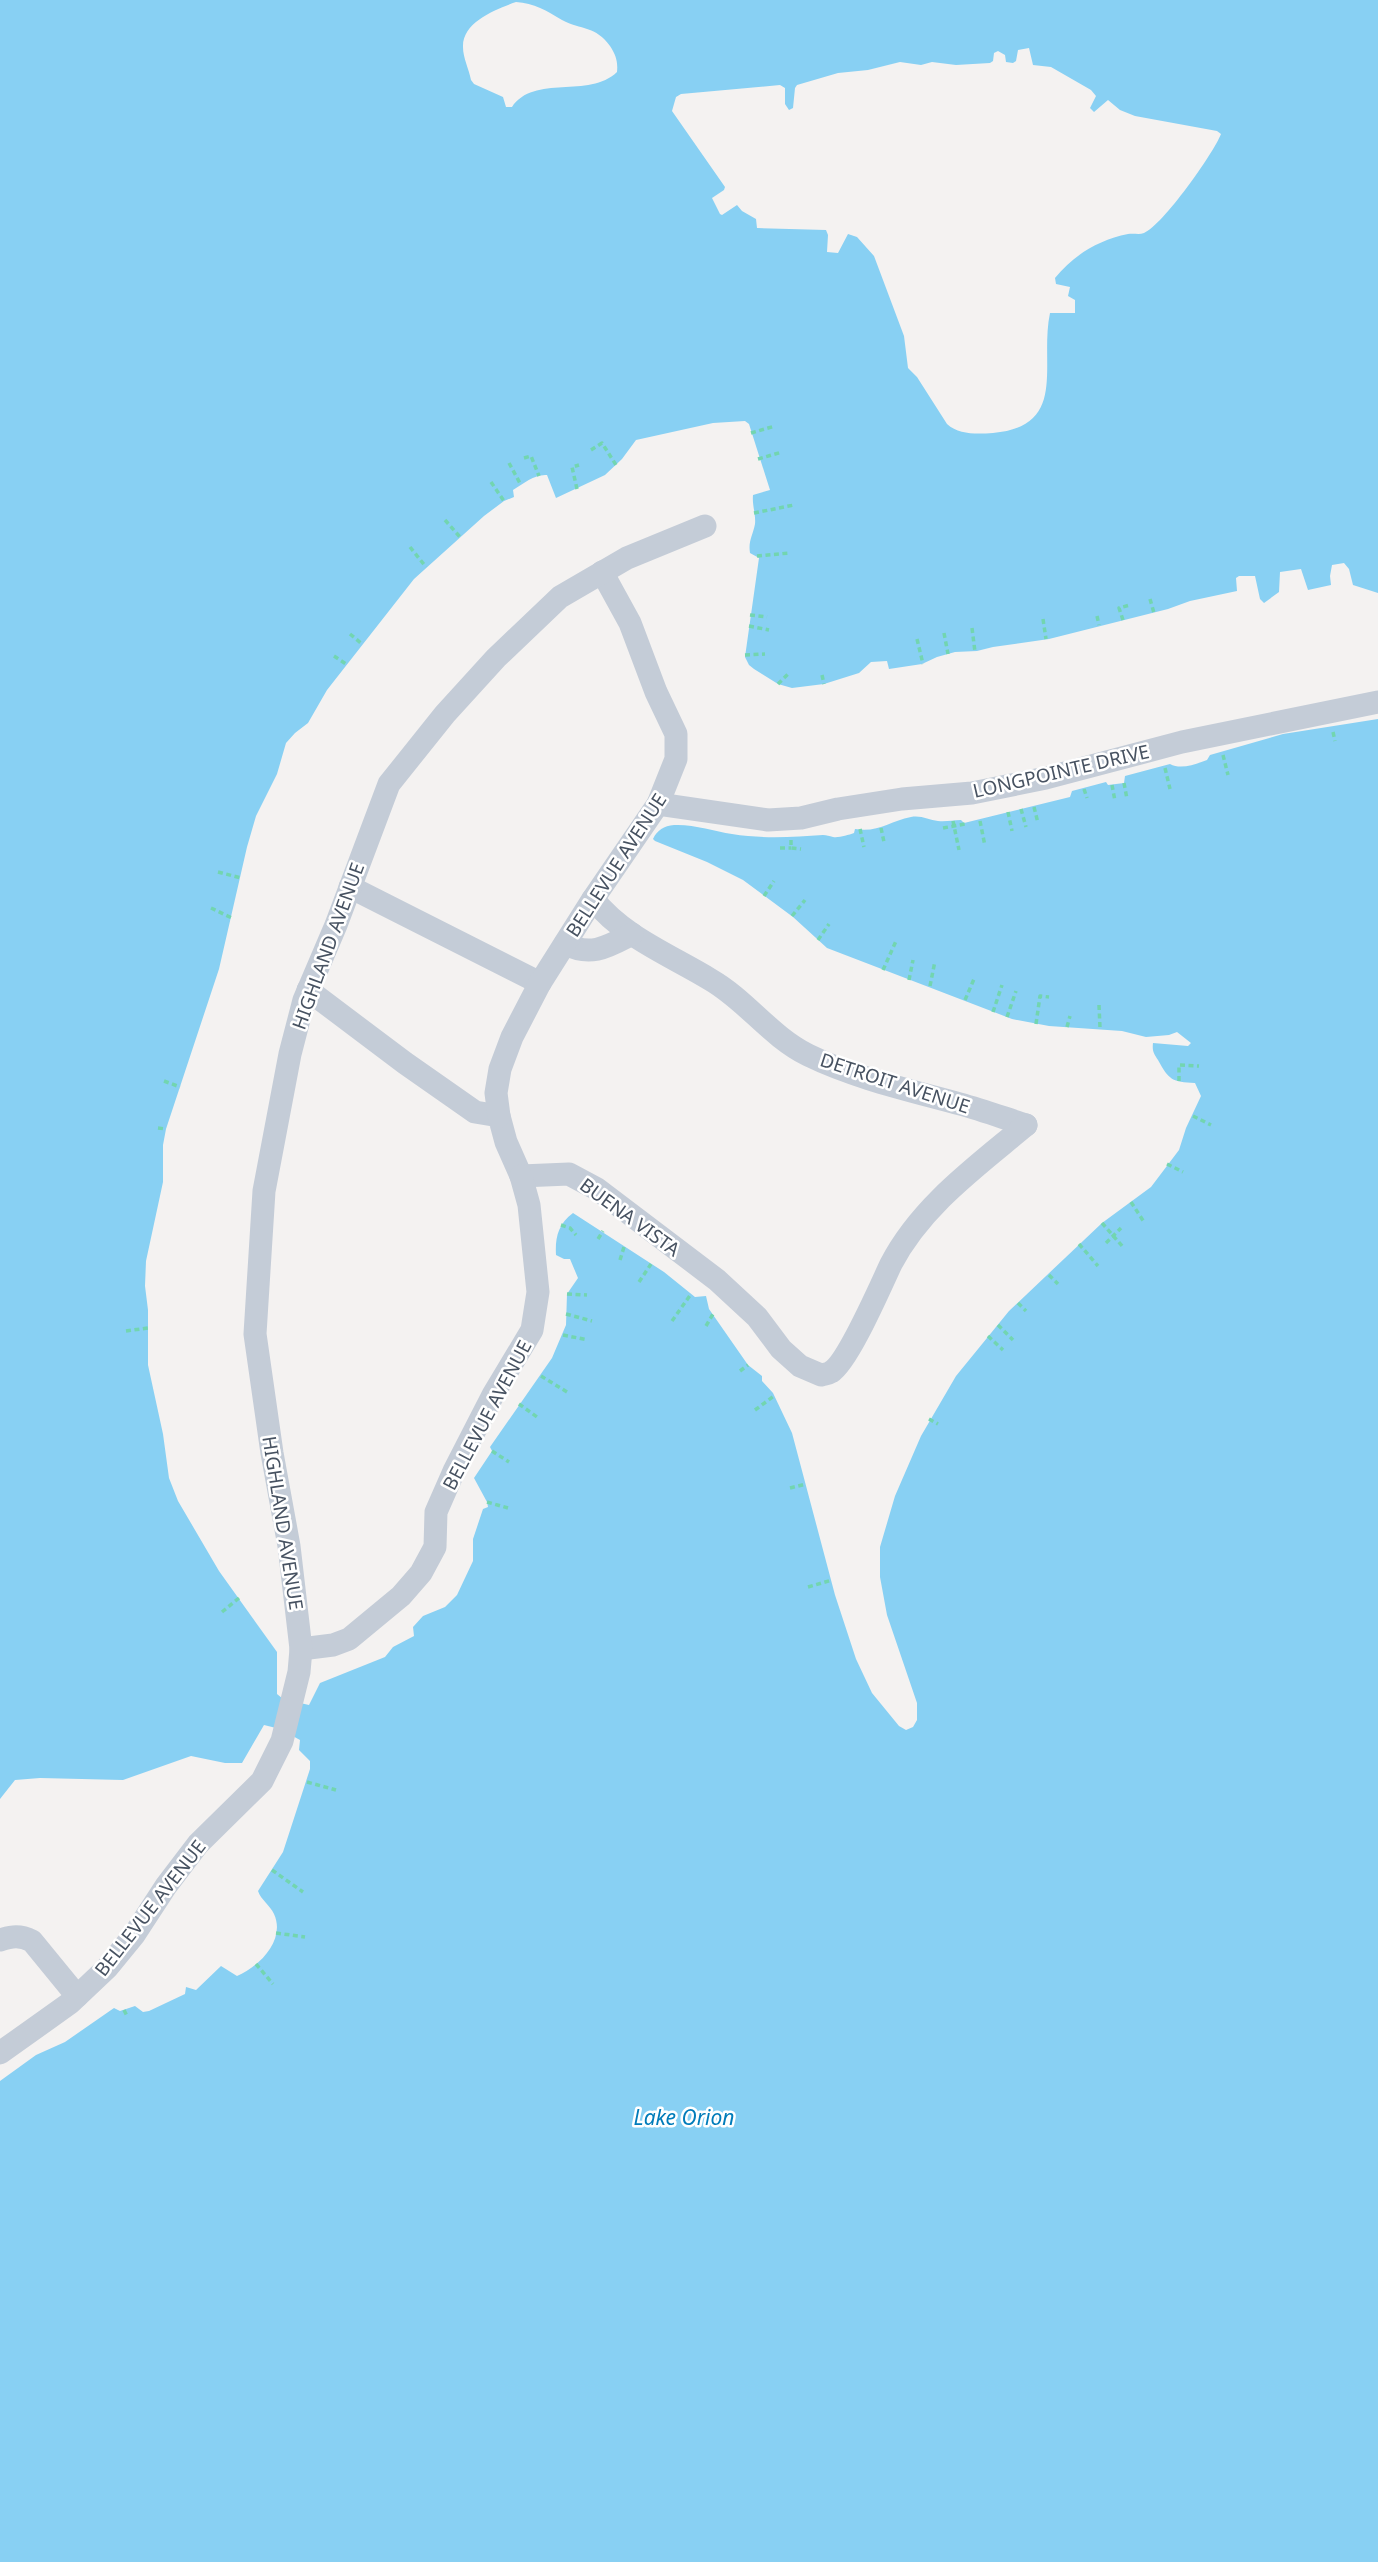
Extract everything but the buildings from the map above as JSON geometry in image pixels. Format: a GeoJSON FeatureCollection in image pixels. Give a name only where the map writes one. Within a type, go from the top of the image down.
{"type":"FeatureCollection","features":[{"type":"Feature","properties":{"kind":"street","name":"HIGHLAND AVENUE"},"geometry":{"type":"LineString","coordinates":[[301,1649],[289,1546],[255,1334],[264,1191],[290,1054],[308,990],[389,784],[445,714],[527,627],[560,597],[626,558],[705,526]]}},
{"type":"Feature","properties":{"kind":"street","name":"BELLEVUE AVENUE"},"geometry":{"type":"LineString","coordinates":[[499,1116],[495,1093],[500,1069],[512,1037],[540,983],[658,804],[676,759],[676,734],[656,692],[630,623],[602,572]]}},
{"type":"Feature","properties":{"kind":"street","name":"LONGPOINTE DRIVE"},"geometry":{"type":"LineString","coordinates":[[658,804],[768,820],[801,818],[838,808],[972,793],[1046,778],[1182,742],[1378,702]]}},
{"type":"Feature","properties":{"kind":"street"},"geometry":{"type":"LineString","coordinates":[[350,887],[540,983]]}},
{"type":"Feature","properties":{"kind":"street","name":"DETROIT AVENUE"},"geometry":{"type":"LineString","coordinates":[[593,899],[607,917],[723,987],[774,1032],[806,1054],[892,1085],[1026,1125],[939,1199],[921,1219],[899,1249],[849,1349],[831,1372],[821,1375]]}},
{"type":"Feature","properties":{"kind":"street"},"geometry":{"type":"LineString","coordinates":[[565,944],[580,951],[590,951],[632,934]]}},
{"type":"Feature","properties":{"kind":"street"},"geometry":{"type":"LineString","coordinates":[[308,990],[475,1112],[499,1116],[506,1142],[521,1176]]}},
{"type":"Feature","properties":{"kind":"street","name":"BUENA VISTA"},"geometry":{"type":"LineString","coordinates":[[521,1176],[569,1174],[597,1189],[717,1280],[757,1317],[780,1349],[800,1366],[821,1375]]}},
{"type":"Feature","properties":{"kind":"street","name":"BELLEVUE AVENUE"},"geometry":{"type":"LineString","coordinates":[[0,2053],[78,1996],[107,1968],[198,1844],[262,1781],[282,1741],[299,1672],[301,1649],[333,1645],[349,1639],[401,1597],[421,1573],[435,1547],[436,1512],[454,1471],[493,1395],[532,1330],[538,1292],[529,1205],[521,1176]]}},
{"type":"Feature","properties":{"kind":"street"},"geometry":{"type":"LineString","coordinates":[[0,1940],[13,1936],[32,1941],[78,1996]]}},
{"type":"Feature","properties":{"kind":"path"},"geometry":{"type":"LineString","coordinates":[[751,433],[775,426]]}},
{"type":"Feature","properties":{"kind":"path"},"geometry":{"type":"LineString","coordinates":[[591,450],[602,443],[616,465]]}},
{"type":"Feature","properties":{"kind":"path"},"geometry":{"type":"LineString","coordinates":[[758,459],[782,452]]}},
{"type":"Feature","properties":{"kind":"path"},"geometry":{"type":"LineString","coordinates":[[524,458],[531,456],[539,476]]}},
{"type":"Feature","properties":{"kind":"path"},"geometry":{"type":"LineString","coordinates":[[509,463],[521,485]]}},
{"type":"Feature","properties":{"kind":"path"},"geometry":{"type":"LineString","coordinates":[[578,489],[572,467],[579,465]]}},
{"type":"Feature","properties":{"kind":"path"},"geometry":{"type":"LineString","coordinates":[[491,482],[504,501]]}},
{"type":"Feature","properties":{"kind":"path"},"geometry":{"type":"LineString","coordinates":[[754,513],[794,505]]}},
{"type":"Feature","properties":{"kind":"path"},"geometry":{"type":"LineString","coordinates":[[445,520],[460,537]]}},
{"type":"Feature","properties":{"kind":"path"},"geometry":{"type":"LineString","coordinates":[[410,547],[426,567]]}},
{"type":"Feature","properties":{"kind":"path"},"geometry":{"type":"LineString","coordinates":[[757,556],[789,553]]}},
{"type":"Feature","properties":{"kind":"path"},"geometry":{"type":"LineString","coordinates":[[1150,598],[1154,613]]}},
{"type":"Feature","properties":{"kind":"path"},"geometry":{"type":"LineString","coordinates":[[1122,620],[1119,608],[1129,605]]}},
{"type":"Feature","properties":{"kind":"path"},"geometry":{"type":"LineString","coordinates":[[750,615],[767,617]]}},
{"type":"Feature","properties":{"kind":"path"},"geometry":{"type":"LineString","coordinates":[[1097,616],[1099,625]]}},
{"type":"Feature","properties":{"kind":"path"},"geometry":{"type":"LineString","coordinates":[[1043,619],[1045,639]]}},
{"type":"Feature","properties":{"kind":"path"},"geometry":{"type":"LineString","coordinates":[[749,626],[769,629]]}},
{"type":"Feature","properties":{"kind":"path"},"geometry":{"type":"LineString","coordinates":[[972,628],[975,652]]}},
{"type":"Feature","properties":{"kind":"path"},"geometry":{"type":"LineString","coordinates":[[349,634],[362,644]]}},
{"type":"Feature","properties":{"kind":"path"},"geometry":{"type":"LineString","coordinates":[[944,634],[948,654]]}},
{"type":"Feature","properties":{"kind":"path"},"geometry":{"type":"LineString","coordinates":[[917,639],[923,664]]}},
{"type":"Feature","properties":{"kind":"path"},"geometry":{"type":"LineString","coordinates":[[745,655],[765,654]]}},
{"type":"Feature","properties":{"kind":"path"},"geometry":{"type":"LineString","coordinates":[[334,656],[346,664]]}},
{"type":"Feature","properties":{"kind":"path"},"geometry":{"type":"LineString","coordinates":[[778,684],[790,672]]}},
{"type":"Feature","properties":{"kind":"path"},"geometry":{"type":"LineString","coordinates":[[822,675],[824,684]]}},
{"type":"Feature","properties":{"kind":"path"},"geometry":{"type":"LineString","coordinates":[[1222,753],[1228,775]]}},
{"type":"Feature","properties":{"kind":"path"},"geometry":{"type":"LineString","coordinates":[[1164,765],[1170,789]]}},
{"type":"Feature","properties":{"kind":"path"},"geometry":{"type":"LineString","coordinates":[[1124,783],[1127,799]]}},
{"type":"Feature","properties":{"kind":"path"},"geometry":{"type":"LineString","coordinates":[[1112,785],[1115,801]]}},
{"type":"Feature","properties":{"kind":"path"},"geometry":{"type":"LineString","coordinates":[[1083,787],[1087,797]]}},
{"type":"Feature","properties":{"kind":"path"},"geometry":{"type":"LineString","coordinates":[[1034,807],[1038,822]]}},
{"type":"Feature","properties":{"kind":"path"},"geometry":{"type":"LineString","coordinates":[[1021,810],[1026,827]]}},
{"type":"Feature","properties":{"kind":"path"},"geometry":{"type":"LineString","coordinates":[[1008,813],[1012,831]]}},
{"type":"Feature","properties":{"kind":"path"},"geometry":{"type":"LineString","coordinates":[[980,821],[985,846]]}},
{"type":"Feature","properties":{"kind":"path"},"geometry":{"type":"LineString","coordinates":[[953,823],[958,850]]}},
{"type":"Feature","properties":{"kind":"path"},"geometry":{"type":"LineString","coordinates":[[943,828],[953,823],[965,824]]}},
{"type":"Feature","properties":{"kind":"path"},"geometry":{"type":"LineString","coordinates":[[881,828],[884,842]]}},
{"type":"Feature","properties":{"kind":"path"},"geometry":{"type":"LineString","coordinates":[[860,830],[864,847]]}},
{"type":"Feature","properties":{"kind":"path"},"geometry":{"type":"LineString","coordinates":[[791,838],[791,848]]}},
{"type":"Feature","properties":{"kind":"path"},"geometry":{"type":"LineString","coordinates":[[780,848],[801,849]]}},
{"type":"Feature","properties":{"kind":"path"},"geometry":{"type":"LineString","coordinates":[[218,872],[241,878]]}},
{"type":"Feature","properties":{"kind":"path"},"geometry":{"type":"LineString","coordinates":[[764,895],[774,881]]}},
{"type":"Feature","properties":{"kind":"path"},"geometry":{"type":"LineString","coordinates":[[792,916],[805,900]]}},
{"type":"Feature","properties":{"kind":"path"},"geometry":{"type":"LineString","coordinates":[[211,908],[232,918]]}},
{"type":"Feature","properties":{"kind":"path"},"geometry":{"type":"LineString","coordinates":[[818,940],[829,924]]}},
{"type":"Feature","properties":{"kind":"path"},"geometry":{"type":"LineString","coordinates":[[883,970],[896,941]]}},
{"type":"Feature","properties":{"kind":"path"},"geometry":{"type":"LineString","coordinates":[[909,980],[914,960]]}},
{"type":"Feature","properties":{"kind":"path"},"geometry":{"type":"LineString","coordinates":[[929,986],[935,961]]}},
{"type":"Feature","properties":{"kind":"path"},"geometry":{"type":"LineString","coordinates":[[965,1000],[974,979]]}},
{"type":"Feature","properties":{"kind":"path"},"geometry":{"type":"LineString","coordinates":[[993,1012],[1002,985]]}},
{"type":"Feature","properties":{"kind":"path"},"geometry":{"type":"LineString","coordinates":[[1007,1017],[1016,990]]}},
{"type":"Feature","properties":{"kind":"path"},"geometry":{"type":"LineString","coordinates":[[1036,1024],[1040,996],[1049,997]]}},
{"type":"Feature","properties":{"kind":"path"},"geometry":{"type":"LineString","coordinates":[[1099,1005],[1100,1028]]}},
{"type":"Feature","properties":{"kind":"path"},"geometry":{"type":"LineString","coordinates":[[1067,1027],[1070,1016]]}},
{"type":"Feature","properties":{"kind":"path"},"geometry":{"type":"LineString","coordinates":[[1179,1082],[1179,1065],[1199,1066]]}},
{"type":"Feature","properties":{"kind":"path"},"geometry":{"type":"LineString","coordinates":[[164,1081],[180,1087]]}},
{"type":"Feature","properties":{"kind":"path"},"geometry":{"type":"LineString","coordinates":[[1193,1116],[1211,1125]]}},
{"type":"Feature","properties":{"kind":"path"},"geometry":{"type":"LineString","coordinates":[[158,1128],[166,1129]]}},
{"type":"Feature","properties":{"kind":"path"},"geometry":{"type":"LineString","coordinates":[[1167,1164],[1183,1172]]}},
{"type":"Feature","properties":{"kind":"path"},"geometry":{"type":"LineString","coordinates":[[1130,1202],[1144,1222]]}},
{"type":"Feature","properties":{"kind":"path"},"geometry":{"type":"LineString","coordinates":[[1102,1223],[1123,1247]]}},
{"type":"Feature","properties":{"kind":"path"},"geometry":{"type":"LineString","coordinates":[[561,1225],[570,1228],[576,1235]]}},
{"type":"Feature","properties":{"kind":"path"},"geometry":{"type":"LineString","coordinates":[[1106,1243],[1121,1228]]}},
{"type":"Feature","properties":{"kind":"path"},"geometry":{"type":"LineString","coordinates":[[598,1239],[603,1231]]}},
{"type":"Feature","properties":{"kind":"path"},"geometry":{"type":"LineString","coordinates":[[1079,1244],[1098,1266]]}},
{"type":"Feature","properties":{"kind":"path"},"geometry":{"type":"LineString","coordinates":[[620,1260],[624,1247]]}},
{"type":"Feature","properties":{"kind":"path"},"geometry":{"type":"LineString","coordinates":[[639,1282],[652,1264]]}},
{"type":"Feature","properties":{"kind":"path"},"geometry":{"type":"LineString","coordinates":[[1049,1275],[1058,1284]]}},
{"type":"Feature","properties":{"kind":"path"},"geometry":{"type":"LineString","coordinates":[[567,1294],[587,1294]]}},
{"type":"Feature","properties":{"kind":"path"},"geometry":{"type":"LineString","coordinates":[[672,1321],[691,1294]]}},
{"type":"Feature","properties":{"kind":"path"},"geometry":{"type":"LineString","coordinates":[[1018,1303],[1026,1311]]}},
{"type":"Feature","properties":{"kind":"path"},"geometry":{"type":"LineString","coordinates":[[566,1314],[592,1321]]}},
{"type":"Feature","properties":{"kind":"path"},"geometry":{"type":"LineString","coordinates":[[706,1326],[713,1314]]}},
{"type":"Feature","properties":{"kind":"path"},"geometry":{"type":"LineString","coordinates":[[998,1325],[1013,1340]]}},
{"type":"Feature","properties":{"kind":"path"},"geometry":{"type":"LineString","coordinates":[[126,1331],[148,1328]]}},
{"type":"Feature","properties":{"kind":"path"},"geometry":{"type":"LineString","coordinates":[[563,1335],[587,1340]]}},
{"type":"Feature","properties":{"kind":"path"},"geometry":{"type":"LineString","coordinates":[[988,1336],[1003,1350]]}},
{"type":"Feature","properties":{"kind":"path"},"geometry":{"type":"LineString","coordinates":[[740,1371],[748,1365]]}},
{"type":"Feature","properties":{"kind":"path"},"geometry":{"type":"LineString","coordinates":[[541,1376],[567,1392]]}},
{"type":"Feature","properties":{"kind":"path"},"geometry":{"type":"LineString","coordinates":[[755,1410],[774,1396]]}},
{"type":"Feature","properties":{"kind":"path"},"geometry":{"type":"LineString","coordinates":[[519,1404],[537,1417]]}},
{"type":"Feature","properties":{"kind":"path"},"geometry":{"type":"LineString","coordinates":[[929,1419],[938,1424]]}},
{"type":"Feature","properties":{"kind":"path"},"geometry":{"type":"LineString","coordinates":[[492,1451],[509,1462]]}},
{"type":"Feature","properties":{"kind":"path"},"geometry":{"type":"LineString","coordinates":[[790,1488],[807,1484]]}},
{"type":"Feature","properties":{"kind":"path"},"geometry":{"type":"LineString","coordinates":[[487,1502],[508,1508]]}},
{"type":"Feature","properties":{"kind":"path"},"geometry":{"type":"LineString","coordinates":[[808,1587],[832,1580]]}},
{"type":"Feature","properties":{"kind":"path"},"geometry":{"type":"LineString","coordinates":[[222,1612],[239,1598]]}},
{"type":"Feature","properties":{"kind":"path"},"geometry":{"type":"LineString","coordinates":[[307,1782],[336,1790]]}},
{"type":"Feature","properties":{"kind":"path"},"geometry":{"type":"LineString","coordinates":[[272,1870],[303,1892]]}},
{"type":"Feature","properties":{"kind":"path"},"geometry":{"type":"LineString","coordinates":[[276,1933],[305,1937]]}},
{"type":"Feature","properties":{"kind":"path"},"geometry":{"type":"LineString","coordinates":[[256,1964],[273,1984]]}},
{"type":"Feature","properties":{"kind":"path"},"geometry":{"type":"LineString","coordinates":[[124,2010],[127,2016]]}},
{"type":"Feature","properties":{"kind":"water","name":"Lake Orion"},"geometry":{"type":"Polygon","coordinates":[[[0,0],[1378,0],[1378,593],[1353,585],[1349,569],[1344,563],[1332,565],[1331,585],[1308,590],[1301,569],[1280,572],[1279,592],[1264,603],[1260,599],[1255,576],[1239,576],[1236,578],[1237,591],[1049,639],[955,652],[922,664],[889,669],[887,661],[871,662],[859,673],[824,684],[792,688],[778,684],[754,669],[745,657],[759,558],[750,553],[755,524],[753,495],[770,490],[749,424],[745,421],[713,423],[636,440],[622,459],[605,475],[556,498],[547,475],[530,480],[513,490],[514,497],[484,516],[414,579],[327,690],[308,723],[286,743],[277,774],[256,816],[219,969],[166,1129],[163,1182],[146,1261],[145,1286],[148,1365],[163,1434],[169,1478],[178,1501],[219,1571],[277,1652],[277,1694],[283,1699],[309,1705],[320,1683],[385,1657],[393,1647],[414,1636],[413,1627],[423,1616],[445,1607],[457,1595],[473,1561],[473,1539],[483,1509],[488,1507],[474,1478],[492,1451],[490,1447],[552,1358],[566,1325],[567,1294],[578,1278],[570,1259],[556,1255],[556,1243],[558,1232],[573,1213],[664,1272],[695,1297],[706,1296],[709,1309],[748,1365],[762,1376],[762,1381],[773,1393],[792,1433],[835,1595],[856,1659],[872,1693],[899,1726],[906,1730],[913,1727],[917,1720],[917,1703],[887,1615],[880,1577],[880,1547],[895,1496],[921,1436],[956,1376],[1009,1311],[1102,1223],[1151,1187],[1179,1150],[1201,1096],[1195,1083],[1176,1081],[1168,1076],[1154,1054],[1153,1043],[1188,1046],[1191,1043],[1177,1032],[1146,1037],[1122,1031],[1049,1026],[1012,1019],[827,948],[793,917],[743,880],[653,839],[661,829],[674,825],[755,837],[835,837],[854,833],[855,829],[877,828],[915,817],[941,821],[961,820],[964,823],[1070,797],[1072,791],[1106,782],[1108,785],[1124,783],[1125,776],[1170,764],[1193,765],[1207,760],[1210,755],[1283,734],[1378,719],[1378,2562],[0,2562],[0,2081],[36,2055],[65,2042],[114,2008],[120,2011],[135,2006],[143,2012],[149,2011],[185,1994],[186,1987],[196,1990],[221,1966],[237,1976],[262,1959],[273,1943],[277,1924],[274,1914],[258,1891],[283,1852],[310,1769],[310,1761],[299,1750],[300,1740],[280,1729],[264,1725],[242,1763],[225,1763],[191,1756],[123,1780],[15,1780],[0,1799],[0,0]],[[516,2],[490,13],[474,24],[464,38],[463,47],[471,80],[474,84],[503,97],[506,107],[512,107],[522,97],[534,91],[592,84],[617,72],[614,52],[599,35],[535,6],[516,2]],[[1029,48],[1018,50],[1013,63],[1006,62],[1005,55],[998,51],[994,53],[990,63],[956,65],[932,62],[921,65],[900,62],[868,70],[838,73],[797,85],[793,108],[789,110],[785,104],[785,88],[780,85],[681,94],[676,97],[672,111],[725,187],[712,198],[720,214],[737,205],[756,219],[757,228],[826,230],[827,252],[838,253],[848,234],[857,237],[874,256],[904,336],[908,368],[917,377],[947,424],[968,433],[993,433],[1017,428],[1032,419],[1042,406],[1046,390],[1050,313],[1075,313],[1075,300],[1068,296],[1070,287],[1056,284],[1055,278],[1070,262],[1097,244],[1128,234],[1144,233],[1152,227],[1187,188],[1221,134],[1217,131],[1135,116],[1120,110],[1108,100],[1094,112],[1090,108],[1096,96],[1091,90],[1051,67],[1033,65],[1029,48]]]}}]}
